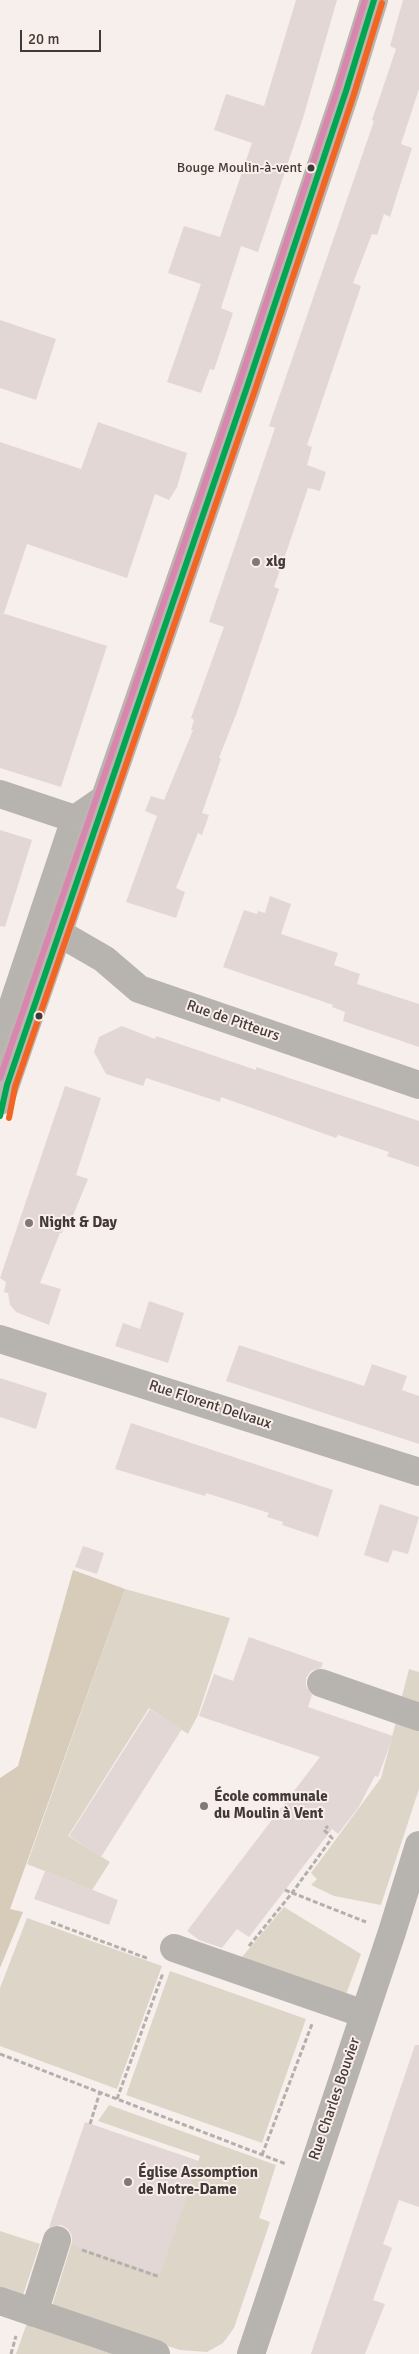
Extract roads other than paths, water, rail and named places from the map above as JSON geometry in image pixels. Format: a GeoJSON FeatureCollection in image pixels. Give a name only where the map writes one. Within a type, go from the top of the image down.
{"type":"FeatureCollection","features":[{"type":"Feature","properties":{"kind":"main road"},"geometry":{"type":"LineString","coordinates":[[0,1116],[3,1093],[59,932],[85,823],[104,799],[250,378],[346,91],[374,0]]}},
{"type":"Feature","properties":{"kind":"street"},"geometry":{"type":"LineString","coordinates":[[0,794],[85,823],[0,1044]]}},
{"type":"Feature","properties":{"kind":"street","name":"Rue de Pitteurs"},"geometry":{"type":"LineString","coordinates":[[59,932],[104,959],[139,989],[419,1085]]}},
{"type":"Feature","properties":{"kind":"street","name":"Rue Florent Delvaux"},"geometry":{"type":"LineString","coordinates":[[0,1339],[419,1472]]}},
{"type":"Feature","properties":{"kind":"street"},"geometry":{"type":"LineString","coordinates":[[321,1683],[419,1717]]}},
{"type":"Feature","properties":{"kind":"street","name":"Rue Charles Bouvier"},"geometry":{"type":"LineString","coordinates":[[251,2354],[392,1932],[419,1845]]}},
{"type":"Feature","properties":{"kind":"street"},"geometry":{"type":"LineString","coordinates":[[166,1959],[364,2014]]}},
{"type":"Feature","properties":{"kind":"street"},"geometry":{"type":"LineString","coordinates":[[34,2313],[56,2240]]}},
{"type":"Feature","properties":{"kind":"street"},"geometry":{"type":"LineString","coordinates":[[0,2301],[156,2354]]}},
{"type":"Feature","properties":{"kind":"place","name":"Bouge Moulin-à-vent"},"geometry":{"type":"Point","coordinates":[311,168]}},
{"type":"Feature","properties":{"kind":"place","name":"xlg"},"geometry":{"type":"Point","coordinates":[256,562]}},
{"type":"Feature","properties":{"kind":"place","name":"Night & Day"},"geometry":{"type":"Point","coordinates":[29,1223]}},
{"type":"Feature","properties":{"kind":"place","name":"École communale du Moulin à Vent"},"geometry":{"type":"Point","coordinates":[204,1806]}},
{"type":"Feature","properties":{"kind":"place","name":"Église Assomption de Notre-Dame"},"geometry":{"type":"Point","coordinates":[128,2182]}}]}
